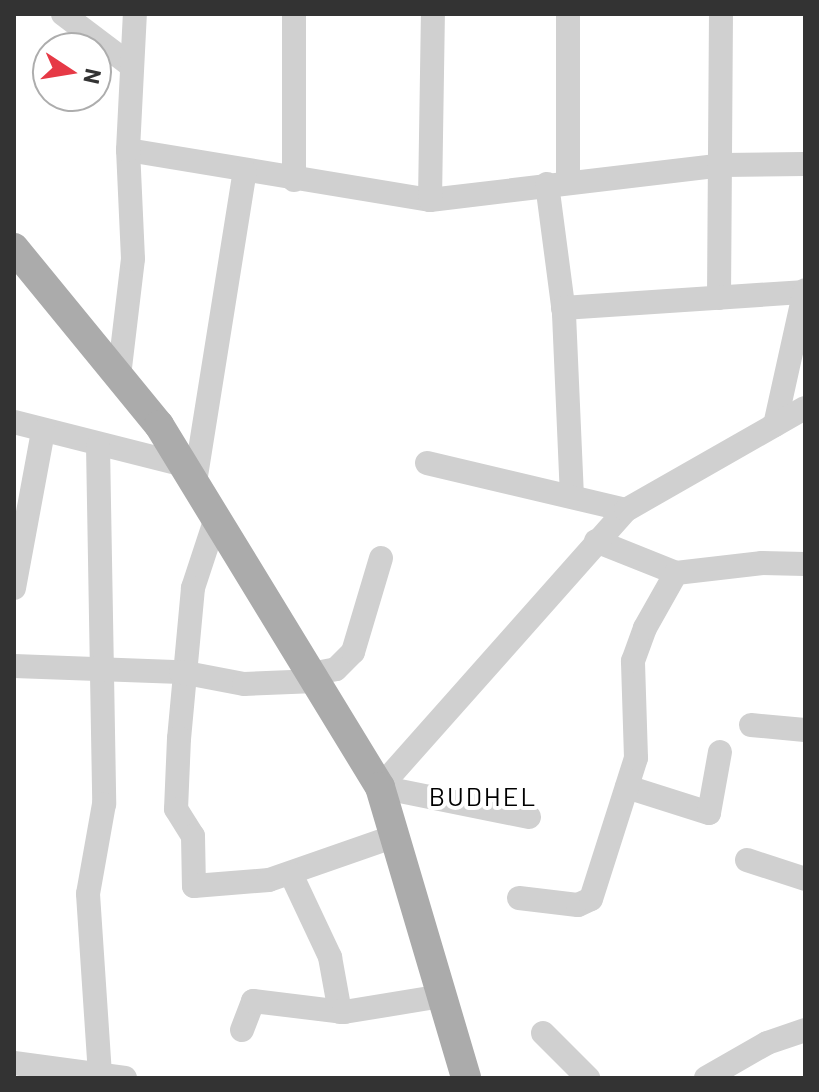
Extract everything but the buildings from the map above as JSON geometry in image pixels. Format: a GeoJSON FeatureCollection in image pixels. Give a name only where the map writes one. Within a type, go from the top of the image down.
{"type":"FeatureCollection","features":[{"type":"Feature","properties":{"kind":"main road"},"geometry":{"type":"LineString","coordinates":[[14,248],[119,376],[189,474],[380,787],[466,1078]]}},
{"type":"Feature","properties":{"kind":"street"},"geometry":{"type":"LineString","coordinates":[[63,14],[129,64]]}},
{"type":"Feature","properties":{"kind":"street"},"geometry":{"type":"LineString","coordinates":[[119,376],[133,259],[128,150],[129,64],[135,14]]}},
{"type":"Feature","properties":{"kind":"street"},"geometry":{"type":"LineString","coordinates":[[294,14],[294,180]]}},
{"type":"Feature","properties":{"kind":"street"},"geometry":{"type":"LineString","coordinates":[[430,200],[433,14]]}},
{"type":"Feature","properties":{"kind":"street"},"geometry":{"type":"LineString","coordinates":[[568,14],[557,183],[572,495]]}},
{"type":"Feature","properties":{"kind":"street"},"geometry":{"type":"LineString","coordinates":[[719,298],[723,165],[721,14]]}},
{"type":"Feature","properties":{"kind":"street"},"geometry":{"type":"LineString","coordinates":[[128,150],[294,180],[430,200],[723,165],[805,164]]}},
{"type":"Feature","properties":{"kind":"street"},"geometry":{"type":"LineString","coordinates":[[14,422],[189,474],[245,171]]}},
{"type":"Feature","properties":{"kind":"street"},"geometry":{"type":"LineString","coordinates":[[563,308],[805,291],[775,425]]}},
{"type":"Feature","properties":{"kind":"street"},"geometry":{"type":"LineString","coordinates":[[529,817],[380,787],[626,510],[805,408]]}},
{"type":"Feature","properties":{"kind":"street"},"geometry":{"type":"LineString","coordinates":[[14,588],[20,523],[43,431]]}},
{"type":"Feature","properties":{"kind":"street"},"geometry":{"type":"LineString","coordinates":[[98,445],[104,804],[88,894],[100,1075]]}},
{"type":"Feature","properties":{"kind":"street"},"geometry":{"type":"LineString","coordinates":[[427,463],[626,510]]}},
{"type":"Feature","properties":{"kind":"street"},"geometry":{"type":"LineString","coordinates":[[216,518],[193,588],[176,809],[191,829],[194,886],[291,874],[395,836]]}},
{"type":"Feature","properties":{"kind":"street"},"geometry":{"type":"LineString","coordinates":[[596,541],[676,573],[762,563],[805,564]]}},
{"type":"Feature","properties":{"kind":"street"},"geometry":{"type":"LineString","coordinates":[[14,666],[187,674],[230,683],[314,678],[336,669],[353,652],[381,558]]}},
{"type":"Feature","properties":{"kind":"street"},"geometry":{"type":"LineString","coordinates":[[519,898],[578,905],[591,899],[636,758],[633,661],[645,628],[676,573]]}},
{"type":"Feature","properties":{"kind":"street"},"geometry":{"type":"LineString","coordinates":[[751,725],[805,730]]}},
{"type":"Feature","properties":{"kind":"street"},"geometry":{"type":"LineString","coordinates":[[627,787],[709,813],[720,752]]}},
{"type":"Feature","properties":{"kind":"street"},"geometry":{"type":"LineString","coordinates":[[747,860],[805,879]]}},
{"type":"Feature","properties":{"kind":"street"},"geometry":{"type":"LineString","coordinates":[[291,874],[330,957],[340,1012]]}},
{"type":"Feature","properties":{"kind":"street"},"geometry":{"type":"LineString","coordinates":[[242,1030],[253,1001],[340,1012],[442,996]]}},
{"type":"Feature","properties":{"kind":"street"},"geometry":{"type":"LineString","coordinates":[[706,1078],[767,1043],[805,1030]]}},
{"type":"Feature","properties":{"kind":"street"},"geometry":{"type":"LineString","coordinates":[[543,1033],[588,1078]]}},
{"type":"Feature","properties":{"kind":"street"},"geometry":{"type":"LineString","coordinates":[[14,1063],[125,1078]]}},
{"type":"Feature","properties":{"kind":"district","name":"BUDHEL"},"geometry":{"type":"Point","coordinates":[483,796]}}]}
